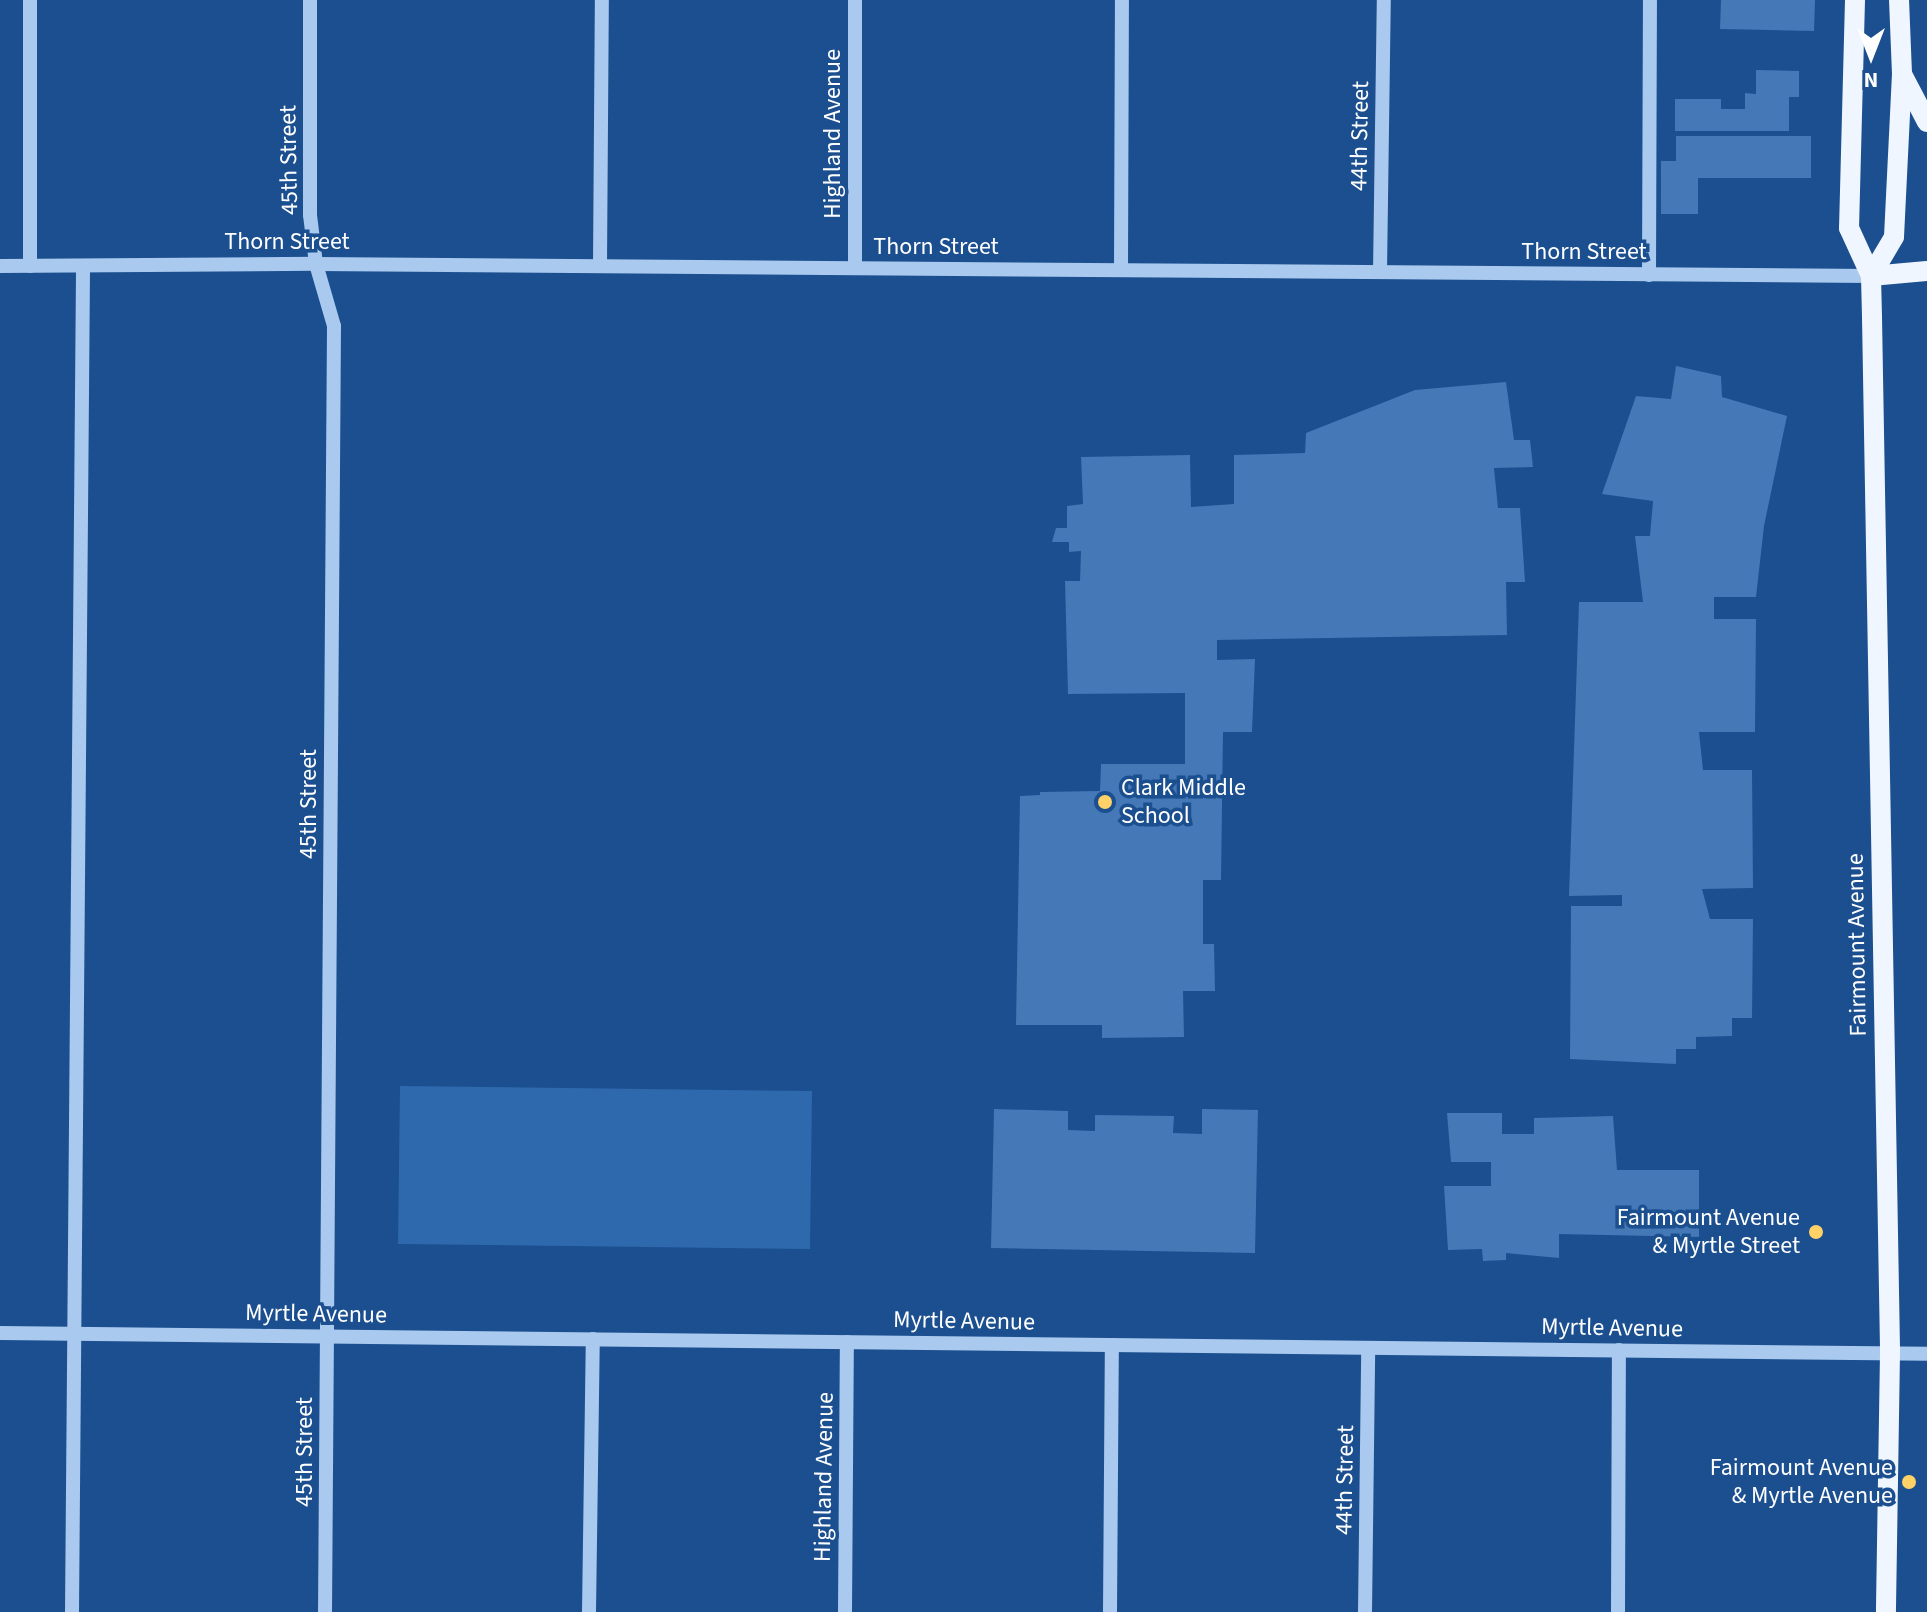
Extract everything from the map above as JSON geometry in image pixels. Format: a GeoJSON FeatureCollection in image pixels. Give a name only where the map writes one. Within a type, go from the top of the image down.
{"type":"FeatureCollection","features":[{"type":"Feature","properties":{"kind":"main road","name":"Fairmount Avenue"},"geometry":{"type":"LineString","coordinates":[[1855,0],[1849,228],[1871,276],[1890,1353],[1886,1612]]}},
{"type":"Feature","properties":{"kind":"main road"},"geometry":{"type":"LineString","coordinates":[[1871,276],[1894,237],[1902,74],[1899,0]]}},
{"type":"Feature","properties":{"kind":"main road"},"geometry":{"type":"LineString","coordinates":[[1902,74],[1927,122]]}},
{"type":"Feature","properties":{"kind":"main road"},"geometry":{"type":"LineString","coordinates":[[1871,276],[1927,271]]}},
{"type":"Feature","properties":{"kind":"street"},"geometry":{"type":"LineString","coordinates":[[30,0],[30,266]]}},
{"type":"Feature","properties":{"kind":"street","name":"45th Street"},"geometry":{"type":"LineString","coordinates":[[310,0],[310,215],[316,264],[334,326],[325,1612]]}},
{"type":"Feature","properties":{"kind":"street"},"geometry":{"type":"LineString","coordinates":[[600,266],[602,0]]}},
{"type":"Feature","properties":{"kind":"street","name":"Highland Avenue"},"geometry":{"type":"LineString","coordinates":[[855,0],[855,268]]}},
{"type":"Feature","properties":{"kind":"street"},"geometry":{"type":"LineString","coordinates":[[1121,270],[1122,0]]}},
{"type":"Feature","properties":{"kind":"street","name":"44th Street"},"geometry":{"type":"LineString","coordinates":[[1380,272],[1384,0]]}},
{"type":"Feature","properties":{"kind":"street"},"geometry":{"type":"LineString","coordinates":[[1649,275],[1650,0]]}},
{"type":"Feature","properties":{"kind":"street","name":"Thorn Street"},"geometry":{"type":"LineString","coordinates":[[0,266],[316,264],[1871,276]]}},
{"type":"Feature","properties":{"kind":"street"},"geometry":{"type":"LineString","coordinates":[[72,1612],[83,266]]}},
{"type":"Feature","properties":{"kind":"street","name":"Myrtle Avenue"},"geometry":{"type":"LineString","coordinates":[[0,1333],[1927,1354]]}},
{"type":"Feature","properties":{"kind":"street"},"geometry":{"type":"LineString","coordinates":[[589,1612],[593,1339]]}},
{"type":"Feature","properties":{"kind":"street","name":"Highland Avenue"},"geometry":{"type":"LineString","coordinates":[[845,1612],[847,1342]]}},
{"type":"Feature","properties":{"kind":"street"},"geometry":{"type":"LineString","coordinates":[[1110,1612],[1112,1345]]}},
{"type":"Feature","properties":{"kind":"street","name":"44th Street"},"geometry":{"type":"LineString","coordinates":[[1365,1612],[1368,1348]]}},
{"type":"Feature","properties":{"kind":"street"},"geometry":{"type":"LineString","coordinates":[[1618,1612],[1619,1350]]}},
{"type":"Feature","properties":{"kind":"shaded area"},"geometry":{"type":"Polygon","coordinates":[[[400,1086],[812,1091],[810,1249],[398,1244],[400,1086]]]}},
{"type":"Feature","properties":{"kind":"building"},"geometry":{"type":"Polygon","coordinates":[[[1721,0],[1815,0],[1814,31],[1720,29],[1721,0]]]}},
{"type":"Feature","properties":{"kind":"building"},"geometry":{"type":"Polygon","coordinates":[[[1756,70],[1799,71],[1799,97],[1789,97],[1789,131],[1675,131],[1675,99],[1721,99],[1721,109],[1745,109],[1745,93],[1756,94],[1756,70]]]}},
{"type":"Feature","properties":{"kind":"building"},"geometry":{"type":"Polygon","coordinates":[[[1676,136],[1811,136],[1811,178],[1698,178],[1698,214],[1661,214],[1661,161],[1676,161],[1676,136]]]}},
{"type":"Feature","properties":{"kind":"building"},"geometry":{"type":"Polygon","coordinates":[[[1676,366],[1721,376],[1722,397],[1787,416],[1764,526],[1756,597],[1714,597],[1714,619],[1756,619],[1755,732],[1699,732],[1703,770],[1752,770],[1753,888],[1702,889],[1710,919],[1753,919],[1752,1018],[1732,1018],[1732,1036],[1696,1037],[1696,1049],[1676,1049],[1676,1064],[1570,1059],[1571,906],[1622,906],[1622,895],[1569,896],[1579,602],[1643,602],[1635,536],[1650,536],[1653,501],[1602,494],[1636,396],[1671,399],[1676,366]]]}},
{"type":"Feature","properties":{"kind":"building"},"geometry":{"type":"Polygon","coordinates":[[[1506,382],[1514,440],[1530,440],[1533,467],[1494,468],[1498,508],[1520,508],[1525,582],[1506,582],[1507,635],[1217,640],[1217,660],[1255,659],[1252,732],[1223,732],[1221,880],[1203,880],[1203,944],[1214,944],[1215,991],[1183,991],[1184,1037],[1102,1038],[1102,1025],[1016,1025],[1020,796],[1040,795],[1040,792],[1100,791],[1101,764],[1185,764],[1185,693],[1068,694],[1065,581],[1080,581],[1081,551],[1069,552],[1069,542],[1052,542],[1056,528],[1067,528],[1067,506],[1083,504],[1081,457],[1190,455],[1191,507],[1234,504],[1234,455],[1305,453],[1306,433],[1415,390],[1506,382]]]}},
{"type":"Feature","properties":{"kind":"building"},"geometry":{"type":"Polygon","coordinates":[[[994,1109],[1068,1111],[1068,1130],[1095,1131],[1095,1115],[1174,1116],[1173,1133],[1202,1134],[1202,1109],[1258,1110],[1255,1253],[991,1248],[994,1109]]]}},
{"type":"Feature","properties":{"kind":"building"},"geometry":{"type":"Polygon","coordinates":[[[1447,1113],[1502,1113],[1502,1134],[1534,1134],[1534,1118],[1613,1116],[1617,1170],[1699,1170],[1699,1237],[1559,1234],[1559,1258],[1506,1253],[1506,1260],[1483,1261],[1482,1249],[1448,1250],[1444,1186],[1491,1186],[1491,1162],[1451,1162],[1447,1113]]]}},
{"type":"Feature","properties":{"kind":"place","name":"Clark Middle School"},"geometry":{"type":"Point","coordinates":[1105,802]}},
{"type":"Feature","properties":{"kind":"place","name":"Fairmount Avenue & Myrtle Street"},"geometry":{"type":"Point","coordinates":[1816,1232]}},
{"type":"Feature","properties":{"kind":"place","name":"Fairmount Avenue & Myrtle Avenue"},"geometry":{"type":"Point","coordinates":[1909,1482]}}]}
